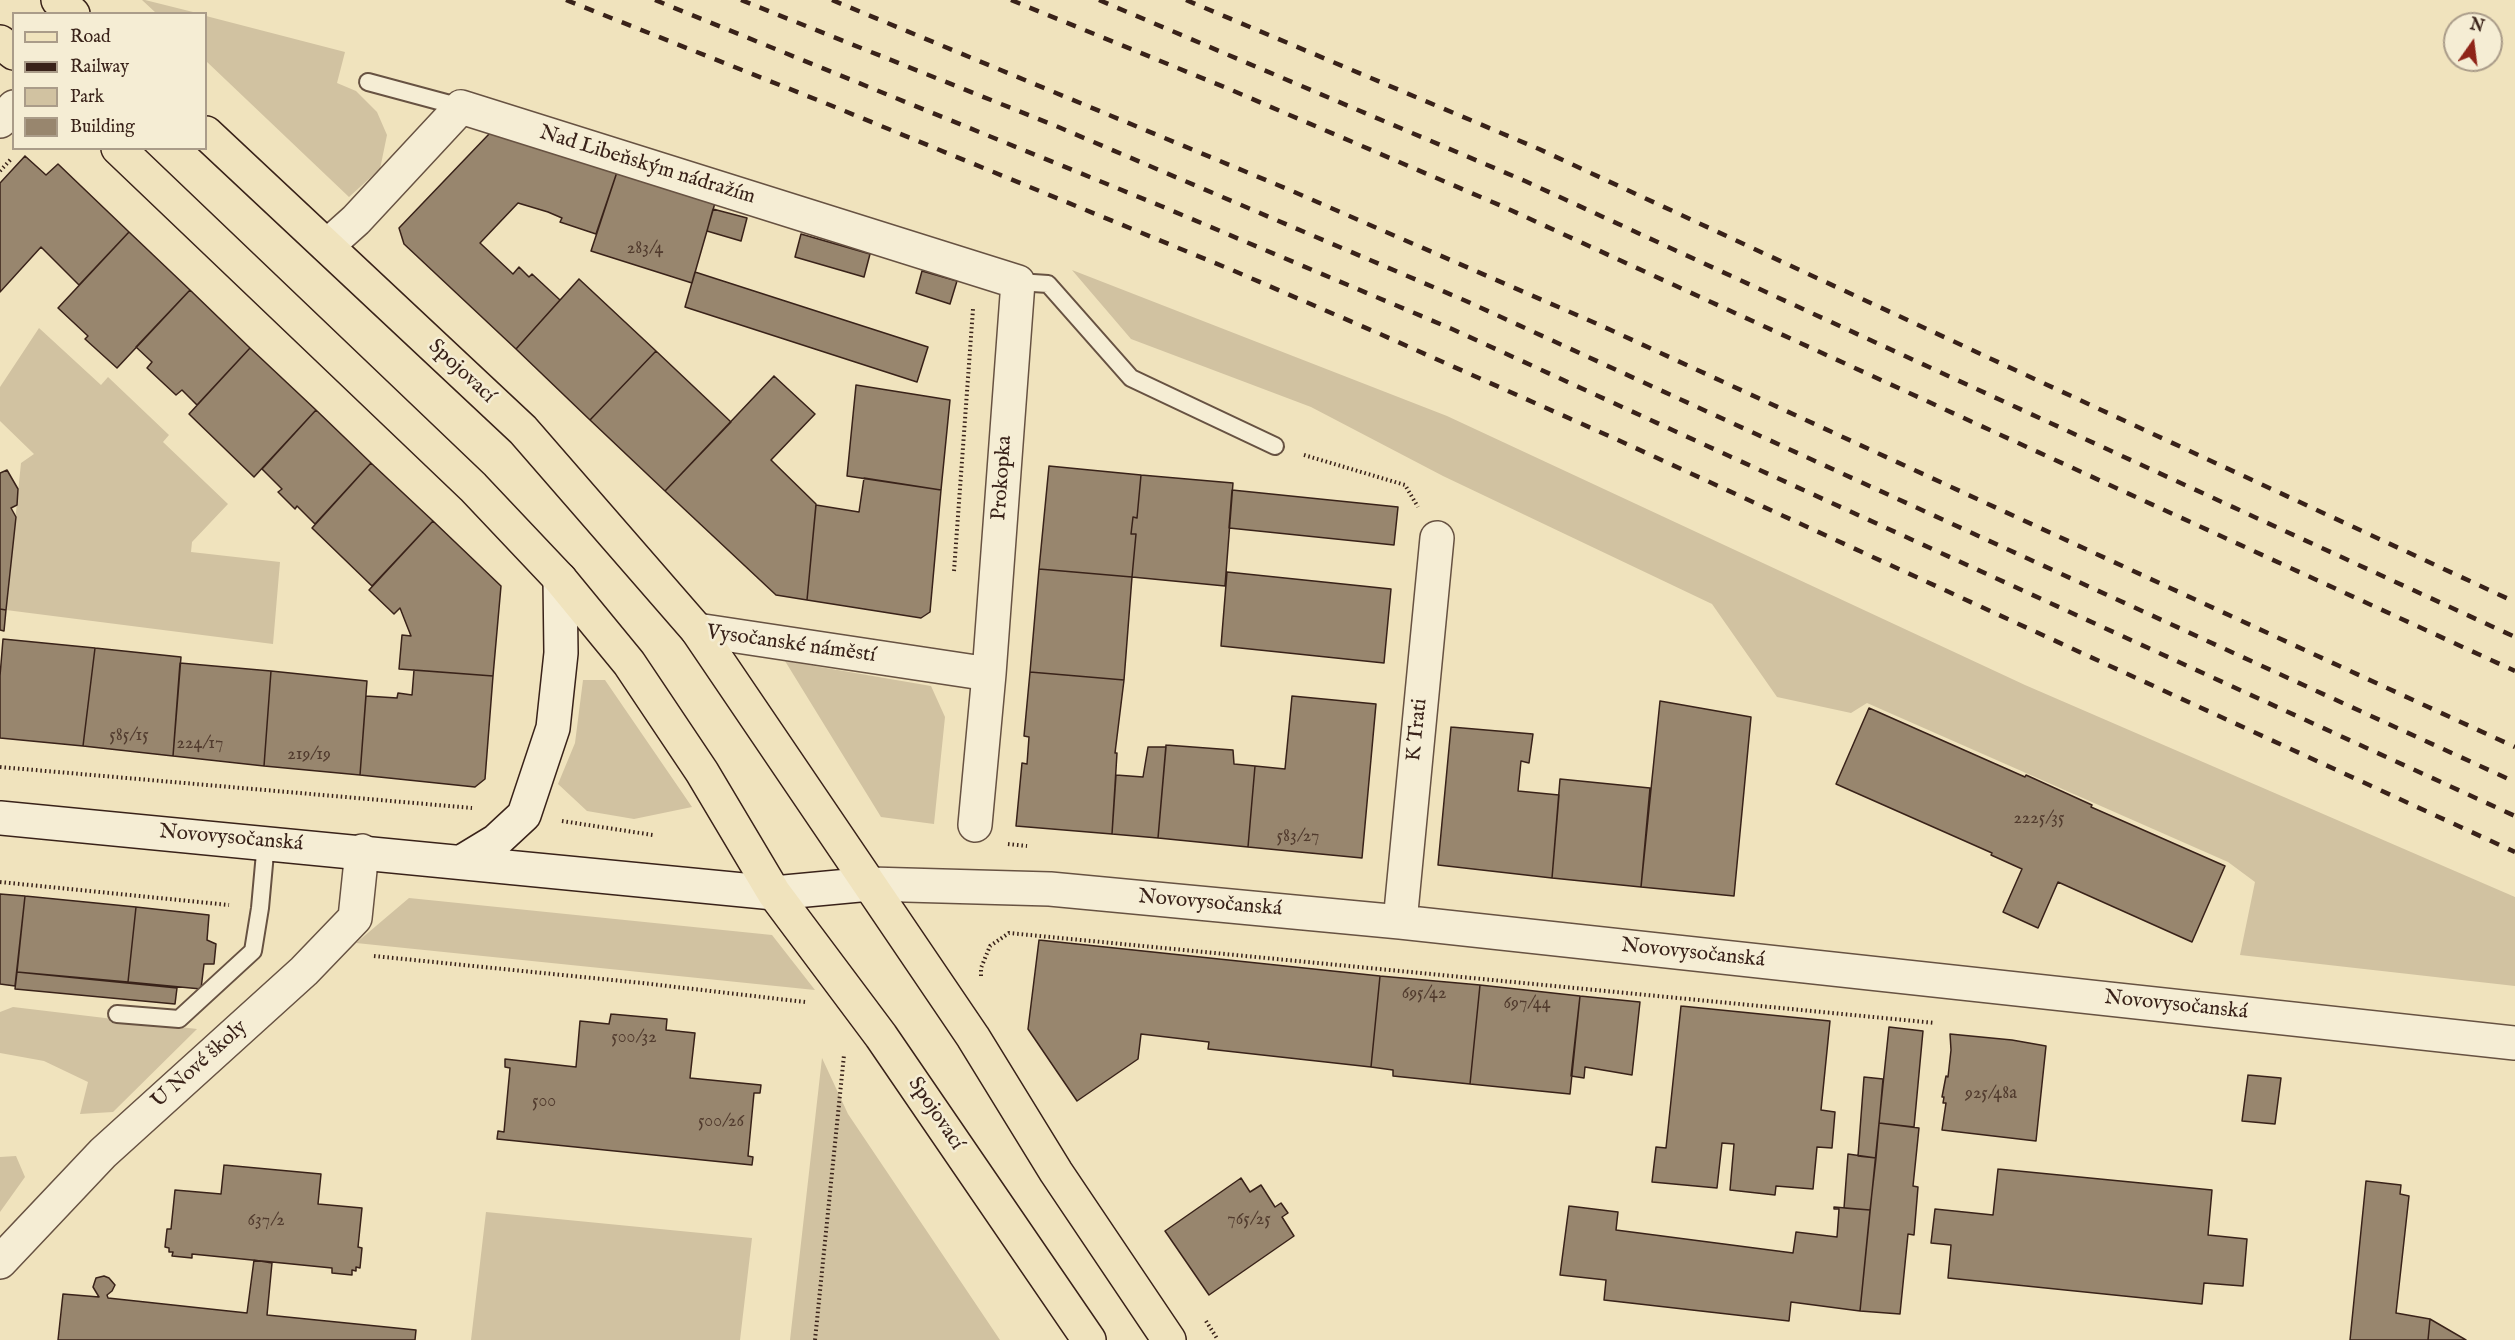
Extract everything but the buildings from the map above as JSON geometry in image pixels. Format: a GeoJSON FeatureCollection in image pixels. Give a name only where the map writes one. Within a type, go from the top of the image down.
{"type":"FeatureCollection","features":[{"type":"Feature","properties":{"kind":"main road"},"geometry":{"type":"LineString","coordinates":[[58,0],[72,12]]}},
{"type":"Feature","properties":{"kind":"main road"},"geometry":{"type":"LineString","coordinates":[[0,42],[12,51]]}},
{"type":"Feature","properties":{"kind":"main road","name":"Spojovací"},"geometry":{"type":"LineString","coordinates":[[207,134],[523,430],[697,630]]}},
{"type":"Feature","properties":{"kind":"main road"},"geometry":{"type":"LineString","coordinates":[[120,150],[472,487],[560,579],[629,663],[702,772],[774,893]]}},
{"type":"Feature","properties":{"kind":"main road","name":"Vysočanské náměstí"},"geometry":{"type":"LineString","coordinates":[[697,630],[870,884]]}},
{"type":"Feature","properties":{"kind":"main road"},"geometry":{"type":"LineString","coordinates":[[870,884],[973,1037],[1056,1172],[1169,1340]]}},
{"type":"Feature","properties":{"kind":"main road","name":"Spojovací"},"geometry":{"type":"LineString","coordinates":[[774,893],[881,1036],[1089,1340]]}},
{"type":"Feature","properties":{"kind":"street"},"geometry":{"type":"LineString","coordinates":[[327,246],[356,220],[461,107]]}},
{"type":"Feature","properties":{"kind":"street","name":"Nad Libeňským nádražím"},"geometry":{"type":"LineString","coordinates":[[461,107],[1017,282]]}},
{"type":"Feature","properties":{"kind":"street"},"geometry":{"type":"LineString","coordinates":[[0,121],[12,109]]}},
{"type":"Feature","properties":{"kind":"street","name":"Prokopka"},"geometry":{"type":"LineString","coordinates":[[989,674],[1017,282]]}},
{"type":"Feature","properties":{"kind":"street","name":"K Trati"},"geometry":{"type":"LineString","coordinates":[[1400,922],[1437,538]]}},
{"type":"Feature","properties":{"kind":"street"},"geometry":{"type":"LineString","coordinates":[[463,861],[496,841],[524,815],[552,728],[561,654],[560,579]]}},
{"type":"Feature","properties":{"kind":"street","name":"Vysočanské náměstí"},"geometry":{"type":"LineString","coordinates":[[697,630],[989,674]]}},
{"type":"Feature","properties":{"kind":"street"},"geometry":{"type":"LineString","coordinates":[[975,825],[989,674]]}},
{"type":"Feature","properties":{"kind":"street","name":"Novovysočanská"},"geometry":{"type":"LineString","coordinates":[[0,818],[463,861]]}},
{"type":"Feature","properties":{"kind":"street","name":"U Nové školy"},"geometry":{"type":"LineString","coordinates":[[0,1262],[103,1153],[304,971],[355,918],[362,851]]}},
{"type":"Feature","properties":{"kind":"street"},"geometry":{"type":"LineString","coordinates":[[463,861],[774,893],[870,884]]}},
{"type":"Feature","properties":{"kind":"street","name":"Novovysočanská"},"geometry":{"type":"LineString","coordinates":[[870,884],[1050,889],[1400,922],[2515,1043]]}},
{"type":"Feature","properties":{"kind":"lane"},"geometry":{"type":"LineString","coordinates":[[368,82],[461,107]]}},
{"type":"Feature","properties":{"kind":"lane"},"geometry":{"type":"LineString","coordinates":[[1017,282],[1048,284],[1131,378],[1275,446]]}},
{"type":"Feature","properties":{"kind":"lane"},"geometry":{"type":"LineString","coordinates":[[117,1014],[179,1019],[253,951],[260,908],[266,842]]}},
{"type":"Feature","properties":{"kind":"path"},"geometry":{"type":"LineString","coordinates":[[954,577],[975,269]]}},
{"type":"Feature","properties":{"kind":"path"},"geometry":{"type":"LineString","coordinates":[[1275,446],[1405,485],[1437,538]]}},
{"type":"Feature","properties":{"kind":"path"},"geometry":{"type":"LineString","coordinates":[[0,767],[482,809]]}},
{"type":"Feature","properties":{"kind":"path"},"geometry":{"type":"LineString","coordinates":[[555,820],[653,835]]}},
{"type":"Feature","properties":{"kind":"path"},"geometry":{"type":"LineString","coordinates":[[0,882],[238,906]]}},
{"type":"Feature","properties":{"kind":"path"},"geometry":{"type":"LineString","coordinates":[[982,980],[981,968],[990,946],[1009,933],[1946,1024]]}},
{"type":"Feature","properties":{"kind":"path"},"geometry":{"type":"LineString","coordinates":[[371,956],[804,1001]]}},
{"type":"Feature","properties":{"kind":"path"},"geometry":{"type":"LineString","coordinates":[[815,1340],[844,1055]]}},
{"type":"Feature","properties":{"kind":"path"},"geometry":{"type":"LineString","coordinates":[[1200,1312],[1218,1340]]}},
{"type":"Feature","properties":{"kind":"green space"},"geometry":{"type":"Polygon","coordinates":[[[142,0],[193,12],[155,12],[142,0]]]}},
{"type":"Feature","properties":{"kind":"green space"},"geometry":{"type":"Polygon","coordinates":[[[207,16],[345,52],[337,83],[356,91],[377,112],[387,135],[380,169],[349,197],[207,62],[207,16]]]}},
{"type":"Feature","properties":{"kind":"green space"},"geometry":{"type":"Polygon","coordinates":[[[1072,270],[1447,416],[2025,685],[2515,897],[2515,986],[2240,955],[2255,882],[2228,862],[1867,703],[1851,713],[1777,697],[1712,604],[1443,476],[1311,407],[1131,339],[1072,270]]]}},
{"type":"Feature","properties":{"kind":"green space"},"geometry":{"type":"Polygon","coordinates":[[[39,328],[101,385],[108,377],[169,435],[163,442],[228,504],[192,542],[191,552],[280,562],[273,644],[6,610],[21,463],[34,454],[0,421],[0,387],[39,328]]]}},
{"type":"Feature","properties":{"kind":"green space"},"geometry":{"type":"Polygon","coordinates":[[[785,661],[931,686],[945,717],[934,824],[881,817],[785,661]]]}},
{"type":"Feature","properties":{"kind":"green space"},"geometry":{"type":"Polygon","coordinates":[[[583,680],[605,680],[692,807],[634,819],[587,811],[558,784],[575,743],[583,680]]]}},
{"type":"Feature","properties":{"kind":"green space"},"geometry":{"type":"Polygon","coordinates":[[[409,898],[772,935],[815,990],[356,943],[409,898]]]}},
{"type":"Feature","properties":{"kind":"green space"},"geometry":{"type":"Polygon","coordinates":[[[13,1007],[197,1029],[113,1112],[80,1114],[88,1082],[44,1061],[0,1053],[0,1012],[13,1007]]]}},
{"type":"Feature","properties":{"kind":"green space"},"geometry":{"type":"Polygon","coordinates":[[[822,1058],[848,1114],[1000,1340],[790,1340],[822,1058]]]}},
{"type":"Feature","properties":{"kind":"green space"},"geometry":{"type":"Polygon","coordinates":[[[16,1156],[25,1177],[0,1212],[0,1157],[16,1156]]]}},
{"type":"Feature","properties":{"kind":"green space"},"geometry":{"type":"Polygon","coordinates":[[[486,1212],[752,1238],[740,1340],[471,1340],[486,1212]]]}},
{"type":"Feature","properties":{"kind":"railway"},"geometry":{"type":"LineString","coordinates":[[566,0],[830,105],[1232,270],[1380,334],[1618,440],[2515,852]]}},
{"type":"Feature","properties":{"kind":"railway"},"geometry":{"type":"LineString","coordinates":[[655,0],[1161,206],[1452,329],[2515,816]]}},
{"type":"Feature","properties":{"kind":"railway"},"geometry":{"type":"LineString","coordinates":[[741,0],[1056,126],[1466,301],[2515,782]]}},
{"type":"Feature","properties":{"kind":"railway"},"geometry":{"type":"LineString","coordinates":[[832,0],[1285,188],[1602,326],[2515,747]]}},
{"type":"Feature","properties":{"kind":"railway"},"geometry":{"type":"LineString","coordinates":[[1011,0],[1229,89],[1504,207],[2515,671]]}},
{"type":"Feature","properties":{"kind":"railway"},"geometry":{"type":"LineString","coordinates":[[1099,0],[1525,181],[2515,637]]}},
{"type":"Feature","properties":{"kind":"railway"},"geometry":{"type":"LineString","coordinates":[[1186,0],[1539,149],[2515,602]]}}]}
